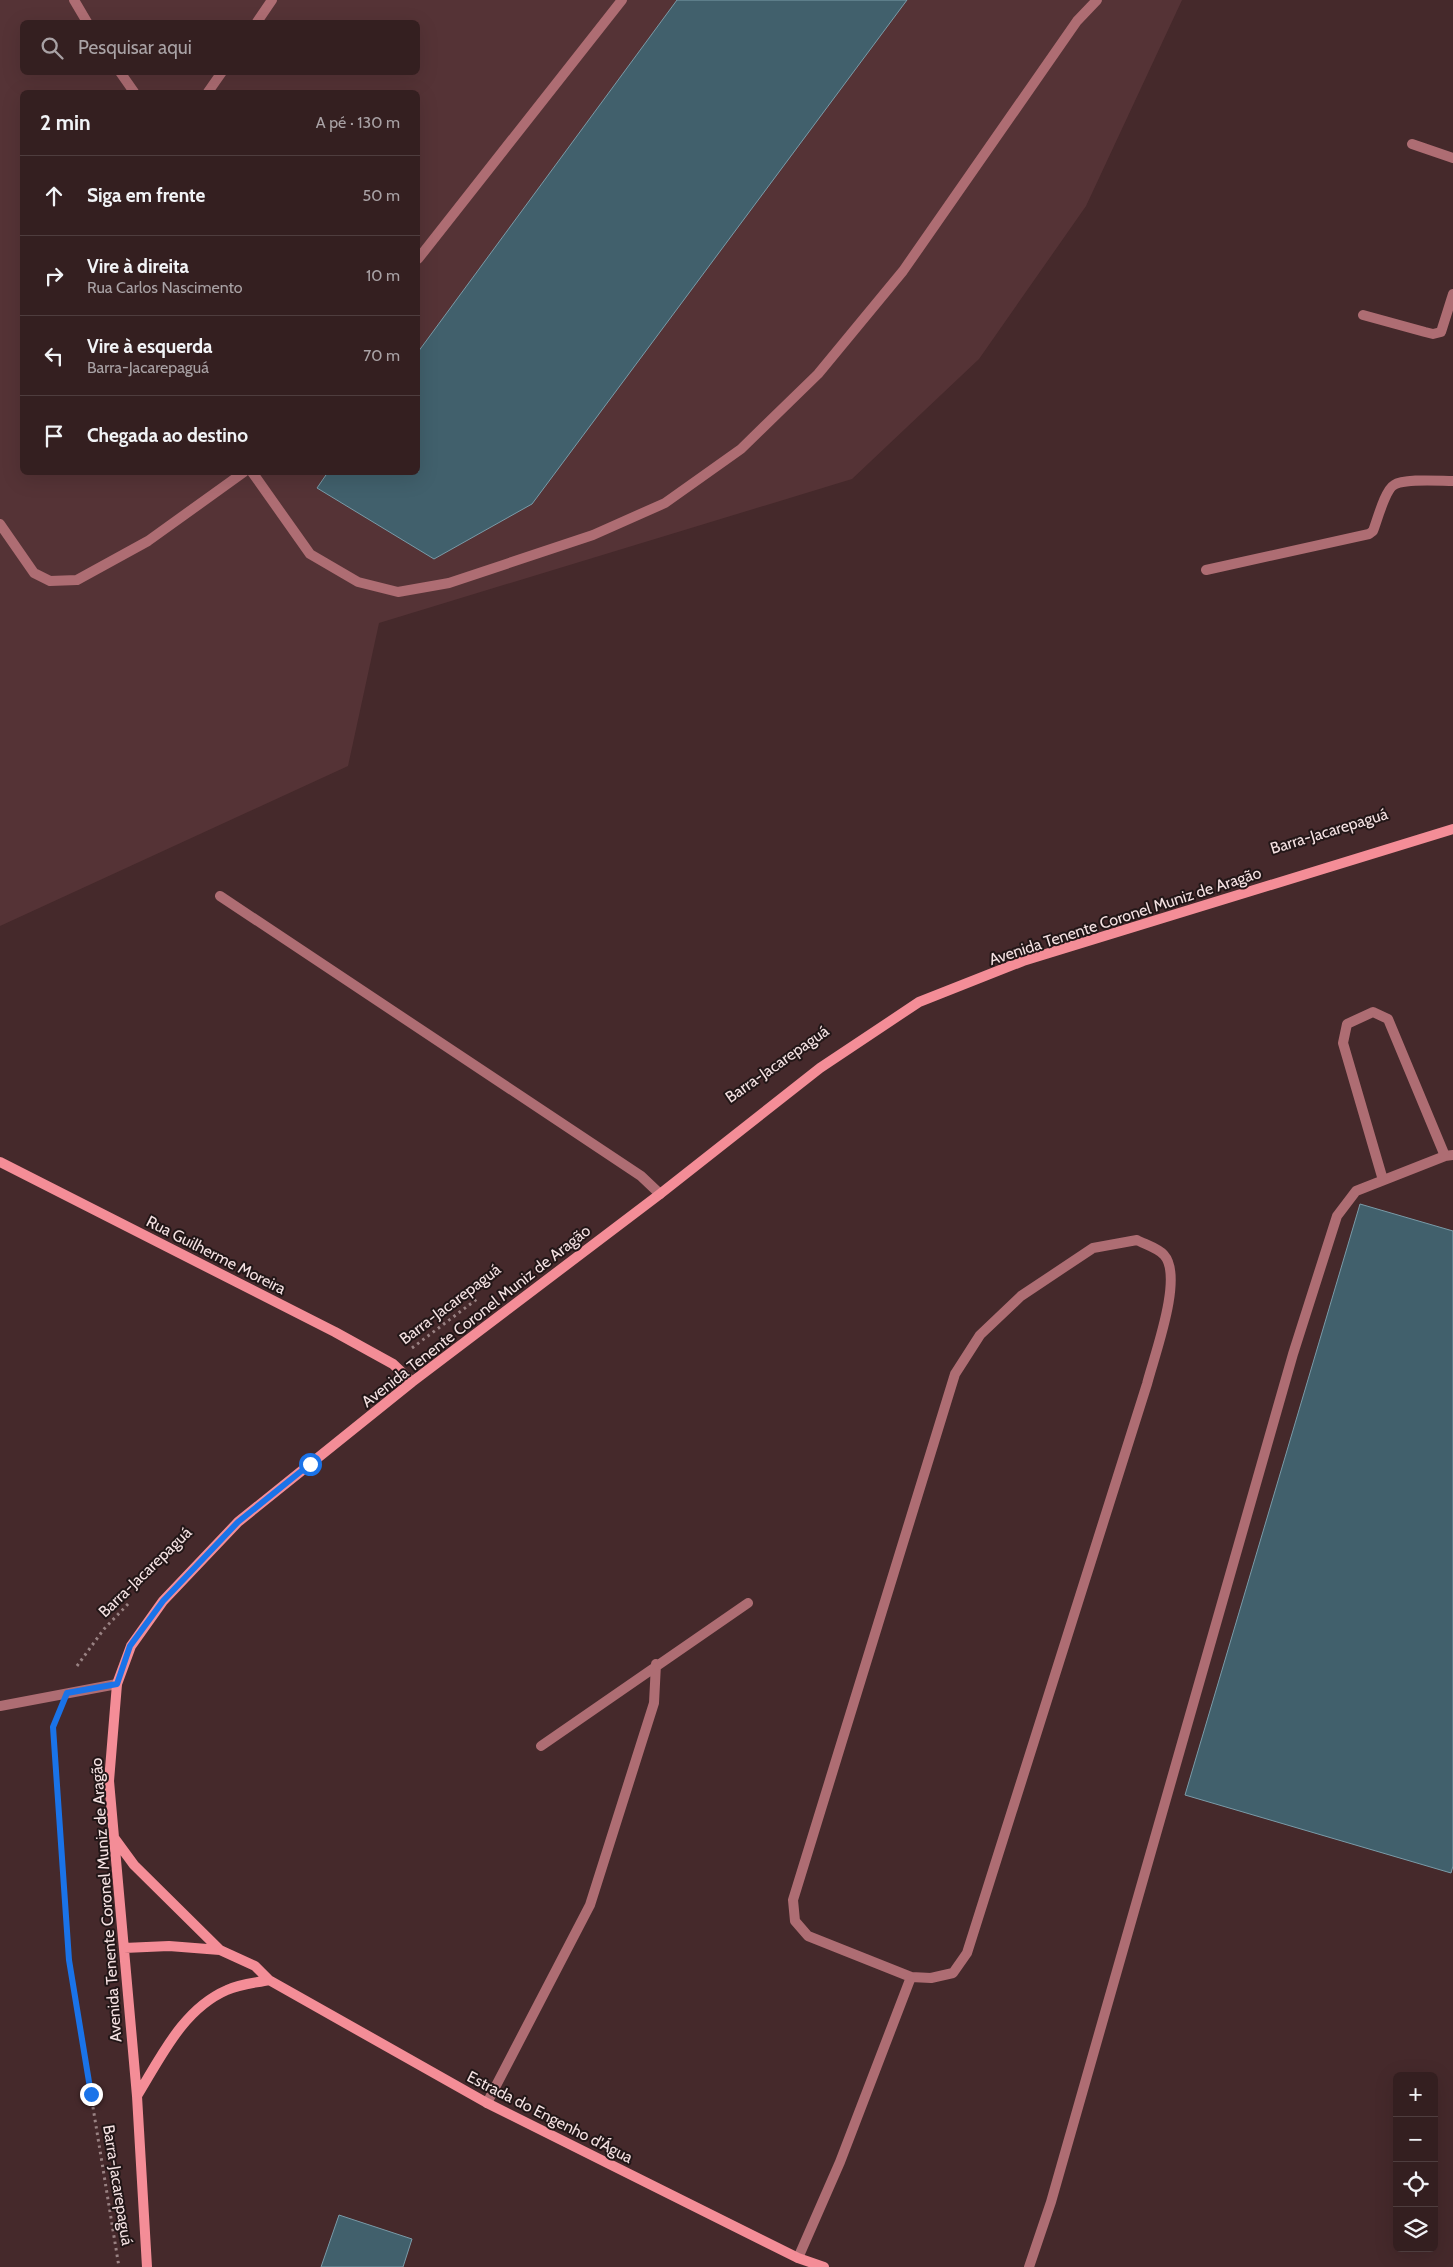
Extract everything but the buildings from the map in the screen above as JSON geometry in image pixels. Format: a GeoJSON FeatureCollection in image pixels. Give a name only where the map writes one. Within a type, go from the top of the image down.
{"type":"FeatureCollection","features":[{"type":"Feature","properties":{"kind":"main road","name":"Avenida Tenente Coronel Muniz de Aragão"},"geometry":{"type":"LineString","coordinates":[[147,2267],[137,2096],[109,1781],[117,1684],[130,1646],[163,1601],[238,1522],[412,1382],[660,1194],[820,1068],[919,1002],[1023,961],[1453,829]]}},
{"type":"Feature","properties":{"kind":"main road","name":"Rua Guilherme Moreira"},"geometry":{"type":"LineString","coordinates":[[0,1162],[326,1327],[393,1364],[412,1382]]}},
{"type":"Feature","properties":{"kind":"main road"},"geometry":{"type":"LineString","coordinates":[[114,1838],[134,1865],[220,1950]]}},
{"type":"Feature","properties":{"kind":"main road","name":"Estrada do Engenho d'Água"},"geometry":{"type":"LineString","coordinates":[[124,1948],[170,1946],[220,1950],[254,1966],[269,1980],[487,2103],[798,2258],[824,2267]]}},
{"type":"Feature","properties":{"kind":"main road"},"geometry":{"type":"LineString","coordinates":[[137,2096],[184,2023],[207,2000],[229,1989],[269,1980]]}},
{"type":"Feature","properties":{"kind":"street"},"geometry":{"type":"LineString","coordinates":[[74,0],[86,20]]}},
{"type":"Feature","properties":{"kind":"street"},"geometry":{"type":"LineString","coordinates":[[257,20],[272,0]]}},
{"type":"Feature","properties":{"kind":"street"},"geometry":{"type":"LineString","coordinates":[[420,256],[622,0]]}},
{"type":"Feature","properties":{"kind":"street"},"geometry":{"type":"LineString","coordinates":[[254,475],[310,554],[358,582],[398,592],[449,583],[593,535],[665,504],[742,449],[818,374],[903,271],[1077,21],[1097,0]]}},
{"type":"Feature","properties":{"kind":"street"},"geometry":{"type":"LineString","coordinates":[[122,75],[133,90]]}},
{"type":"Feature","properties":{"kind":"street"},"geometry":{"type":"LineString","coordinates":[[209,90],[220,75]]}},
{"type":"Feature","properties":{"kind":"street"},"geometry":{"type":"LineString","coordinates":[[1412,144],[1453,158]]}},
{"type":"Feature","properties":{"kind":"street"},"geometry":{"type":"LineString","coordinates":[[1362,315],[1433,334],[1442,332],[1453,294]]}},
{"type":"Feature","properties":{"kind":"street"},"geometry":{"type":"LineString","coordinates":[[0,524],[34,574],[50,581],[77,580],[148,541],[240,475]]}},
{"type":"Feature","properties":{"kind":"street"},"geometry":{"type":"LineString","coordinates":[[1206,570],[1369,534],[1373,532],[1389,491],[1394,485],[1404,482],[1453,481]]}},
{"type":"Feature","properties":{"kind":"street"},"geometry":{"type":"LineString","coordinates":[[220,896],[641,1176],[660,1194]]}},
{"type":"Feature","properties":{"kind":"street"},"geometry":{"type":"LineString","coordinates":[[1029,2267],[1051,2202],[1293,1354],[1337,1216],[1356,1190],[1383,1180],[1449,1155],[1388,1019],[1373,1012],[1347,1024],[1343,1043],[1383,1180]]}},
{"type":"Feature","properties":{"kind":"street"},"geometry":{"type":"LineString","coordinates":[[1136,1240],[1163,1254],[1171,1267],[1171,1293],[1147,1384],[967,1953],[953,1973],[931,1978],[911,1977],[808,1936],[795,1921],[793,1900],[798,1881],[954,1374],[980,1335],[1021,1296],[1093,1248],[1136,1240]]}},
{"type":"Feature","properties":{"kind":"street"},"geometry":{"type":"LineString","coordinates":[[541,1746],[656,1664],[748,1602]]}},
{"type":"Feature","properties":{"kind":"street"},"geometry":{"type":"LineString","coordinates":[[487,2103],[590,1905],[654,1703],[656,1664]]}},
{"type":"Feature","properties":{"kind":"street"},"geometry":{"type":"LineString","coordinates":[[0,1706],[117,1684]]}},
{"type":"Feature","properties":{"kind":"street"},"geometry":{"type":"LineString","coordinates":[[798,2258],[840,2162],[911,1977]]}},
{"type":"Feature","properties":{"kind":"path","name":"Barra-Jacarepaguá"},"geometry":{"type":"LineString","coordinates":[[393,1364],[483,1295]]}},
{"type":"Feature","properties":{"kind":"path","name":"Barra-Jacarepaguá"},"geometry":{"type":"LineString","coordinates":[[119,2267],[69,1960],[53,1727],[78,1665],[104,1629],[131,1601]]}},
{"type":"Feature","properties":{"kind":"shaded area"},"geometry":{"type":"Polygon","coordinates":[[[0,0],[1182,0],[1086,206],[979,359],[852,479],[379,623],[348,766],[0,926],[0,0]]]}},
{"type":"Feature","properties":{"kind":"route"},"geometry":{"type":"LineString","coordinates":[[91,2094],[69,1960],[53,1727],[67,1693],[117,1684],[130,1646],[163,1601],[238,1522],[310,1464]]}}]}
